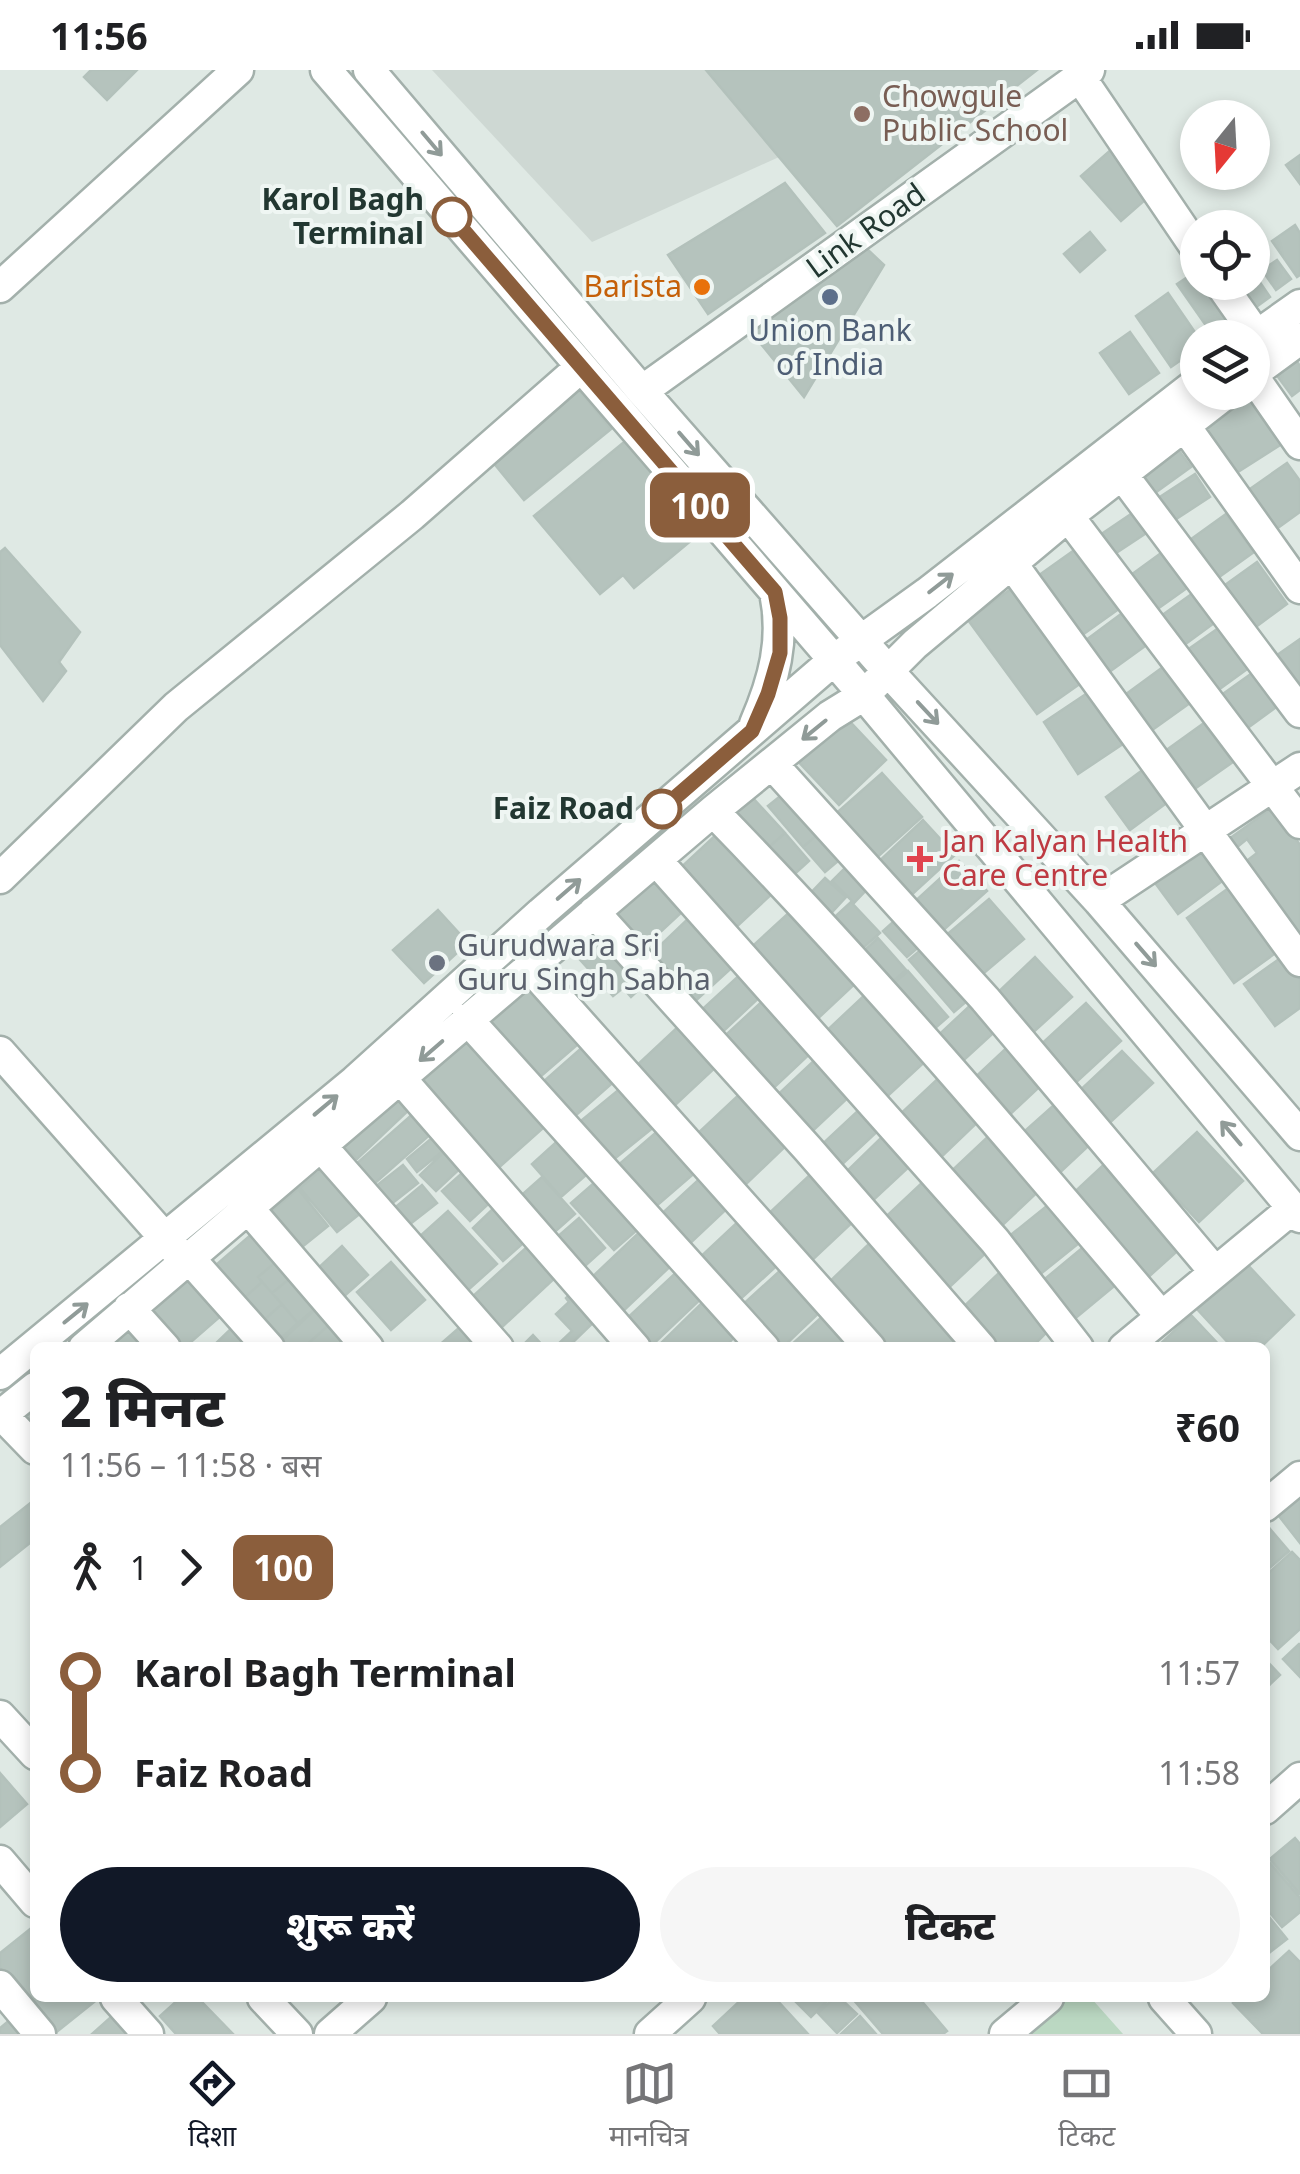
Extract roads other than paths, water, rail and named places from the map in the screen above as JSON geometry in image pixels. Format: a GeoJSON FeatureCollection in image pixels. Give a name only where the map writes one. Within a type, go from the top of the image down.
{"type":"FeatureCollection","features":[{"type":"Feature","properties":{"kind":"street"},"geometry":{"type":"LineString","coordinates":[[0,287],[238,70]]}},
{"type":"Feature","properties":{"kind":"street"},"geometry":{"type":"LineString","coordinates":[[326,70],[864,695],[1297,1212],[1215,1272],[1131,1342]]}},
{"type":"Feature","properties":{"kind":"street"},"geometry":{"type":"LineString","coordinates":[[369,70],[642,391],[888,671],[1099,901],[1300,1135]]}},
{"type":"Feature","properties":{"kind":"street"},"geometry":{"type":"LineString","coordinates":[[1084,74],[1180,223]]}},
{"type":"Feature","properties":{"kind":"street","name":"Link Road"},"geometry":{"type":"LineString","coordinates":[[642,391],[1084,74]]}},
{"type":"Feature","properties":{"kind":"street"},"geometry":{"type":"LineString","coordinates":[[1270,326],[1300,305]]}},
{"type":"Feature","properties":{"kind":"street"},"geometry":{"type":"LineString","coordinates":[[1270,362],[1300,339]]}},
{"type":"Feature","properties":{"kind":"street"},"geometry":{"type":"LineString","coordinates":[[0,878],[176,707],[412,515],[581,366]]}},
{"type":"Feature","properties":{"kind":"street"},"geometry":{"type":"LineString","coordinates":[[91,1342],[355,1081],[541,913],[834,660],[927,593],[1180,396]]}},
{"type":"Feature","properties":{"kind":"street"},"geometry":{"type":"LineString","coordinates":[[1270,401],[1300,444]]}},
{"type":"Feature","properties":{"kind":"street"},"geometry":{"type":"LineString","coordinates":[[47,1342],[247,1207],[713,811],[830,716],[864,695],[915,644],[1121,472],[1204,410]]}},
{"type":"Feature","properties":{"kind":"street"},"geometry":{"type":"LineString","coordinates":[[1184,425],[1300,588]]}},
{"type":"Feature","properties":{"kind":"street"},"geometry":{"type":"LineString","coordinates":[[1121,472],[1300,712]]}},
{"type":"Feature","properties":{"kind":"street"},"geometry":{"type":"LineString","coordinates":[[1068,516],[1300,823]]}},
{"type":"Feature","properties":{"kind":"street"},"geometry":{"type":"LineString","coordinates":[[1012,564],[1300,961]]}},
{"type":"Feature","properties":{"kind":"street"},"geometry":{"type":"LineString","coordinates":[[752,731],[780,653],[775,592]]}},
{"type":"Feature","properties":{"kind":"street"},"geometry":{"type":"LineString","coordinates":[[772,764],[985,999],[1215,1272]]}},
{"type":"Feature","properties":{"kind":"street"},"geometry":{"type":"LineString","coordinates":[[1099,901],[1300,768]]}},
{"type":"Feature","properties":{"kind":"street"},"geometry":{"type":"LineString","coordinates":[[713,811],[787,886],[1049,1180],[1161,1316]]}},
{"type":"Feature","properties":{"kind":"street"},"geometry":{"type":"LineString","coordinates":[[656,860],[995,1242],[1073,1342]]}},
{"type":"Feature","properties":{"kind":"street"},"geometry":{"type":"LineString","coordinates":[[594,912],[976,1342]]}},
{"type":"Feature","properties":{"kind":"street"},"geometry":{"type":"LineString","coordinates":[[530,966],[865,1342]]}},
{"type":"Feature","properties":{"kind":"street"},"geometry":{"type":"LineString","coordinates":[[467,1020],[759,1342]]}},
{"type":"Feature","properties":{"kind":"street"},"geometry":{"type":"LineString","coordinates":[[0,1052],[264,1342]]}},
{"type":"Feature","properties":{"kind":"street"},"geometry":{"type":"LineString","coordinates":[[400,1078],[630,1342]]}},
{"type":"Feature","properties":{"kind":"street"},"geometry":{"type":"LineString","coordinates":[[320,1145],[493,1342]]}},
{"type":"Feature","properties":{"kind":"street"},"geometry":{"type":"LineString","coordinates":[[247,1207],[363,1342]]}},
{"type":"Feature","properties":{"kind":"street"},"geometry":{"type":"LineString","coordinates":[[129,1308],[159,1342]]}},
{"type":"Feature","properties":{"kind":"street"},"geometry":{"type":"LineString","coordinates":[[0,1374],[30,1354]]}},
{"type":"Feature","properties":{"kind":"street"},"geometry":{"type":"LineString","coordinates":[[30,1392],[1,1415],[30,1444]]}},
{"type":"Feature","properties":{"kind":"street"},"geometry":{"type":"LineString","coordinates":[[1270,1502],[1300,1477]]}},
{"type":"Feature","properties":{"kind":"street"},"geometry":{"type":"LineString","coordinates":[[0,1716],[30,1749]]}},
{"type":"Feature","properties":{"kind":"street"},"geometry":{"type":"LineString","coordinates":[[1270,1804],[1300,1778]]}},
{"type":"Feature","properties":{"kind":"street"},"geometry":{"type":"LineString","coordinates":[[0,1861],[30,1896]]}},
{"type":"Feature","properties":{"kind":"street"},"geometry":{"type":"LineString","coordinates":[[0,1986],[40,2034]]}},
{"type":"Feature","properties":{"kind":"street"},"geometry":{"type":"LineString","coordinates":[[120,2002],[148,2034]]}},
{"type":"Feature","properties":{"kind":"street"},"geometry":{"type":"LineString","coordinates":[[266,2002],[296,2034]]}},
{"type":"Feature","properties":{"kind":"street"},"geometry":{"type":"LineString","coordinates":[[330,2034],[366,2002]]}},
{"type":"Feature","properties":{"kind":"street"},"geometry":{"type":"LineString","coordinates":[[650,2034],[686,2002]]}},
{"type":"Feature","properties":{"kind":"street"},"geometry":{"type":"LineString","coordinates":[[1005,2034],[1043,2002]]}},
{"type":"Feature","properties":{"kind":"street"},"geometry":{"type":"LineString","coordinates":[[1168,2002],[1196,2034]]}},
{"type":"Feature","properties":{"kind":"place","name":"Chowgule Public School"},"geometry":{"type":"Point","coordinates":[862,114]}},
{"type":"Feature","properties":{"kind":"place","name":"Karol Bagh Terminal"},"geometry":{"type":"Point","coordinates":[452,217]}},
{"type":"Feature","properties":{"kind":"place","name":"Barista"},"geometry":{"type":"Point","coordinates":[702,287]}},
{"type":"Feature","properties":{"kind":"place","name":"Union Bank of India"},"geometry":{"type":"Point","coordinates":[830,297]}},
{"type":"Feature","properties":{"kind":"place","name":"Faiz Road"},"geometry":{"type":"Point","coordinates":[662,809]}},
{"type":"Feature","properties":{"kind":"place","name":"Jan Kalyan Health Care Centre"},"geometry":{"type":"Point","coordinates":[920,859]}},
{"type":"Feature","properties":{"kind":"place","name":"Gurudwara Sri Guru Singh Sabha"},"geometry":{"type":"Point","coordinates":[437,963]}}]}
